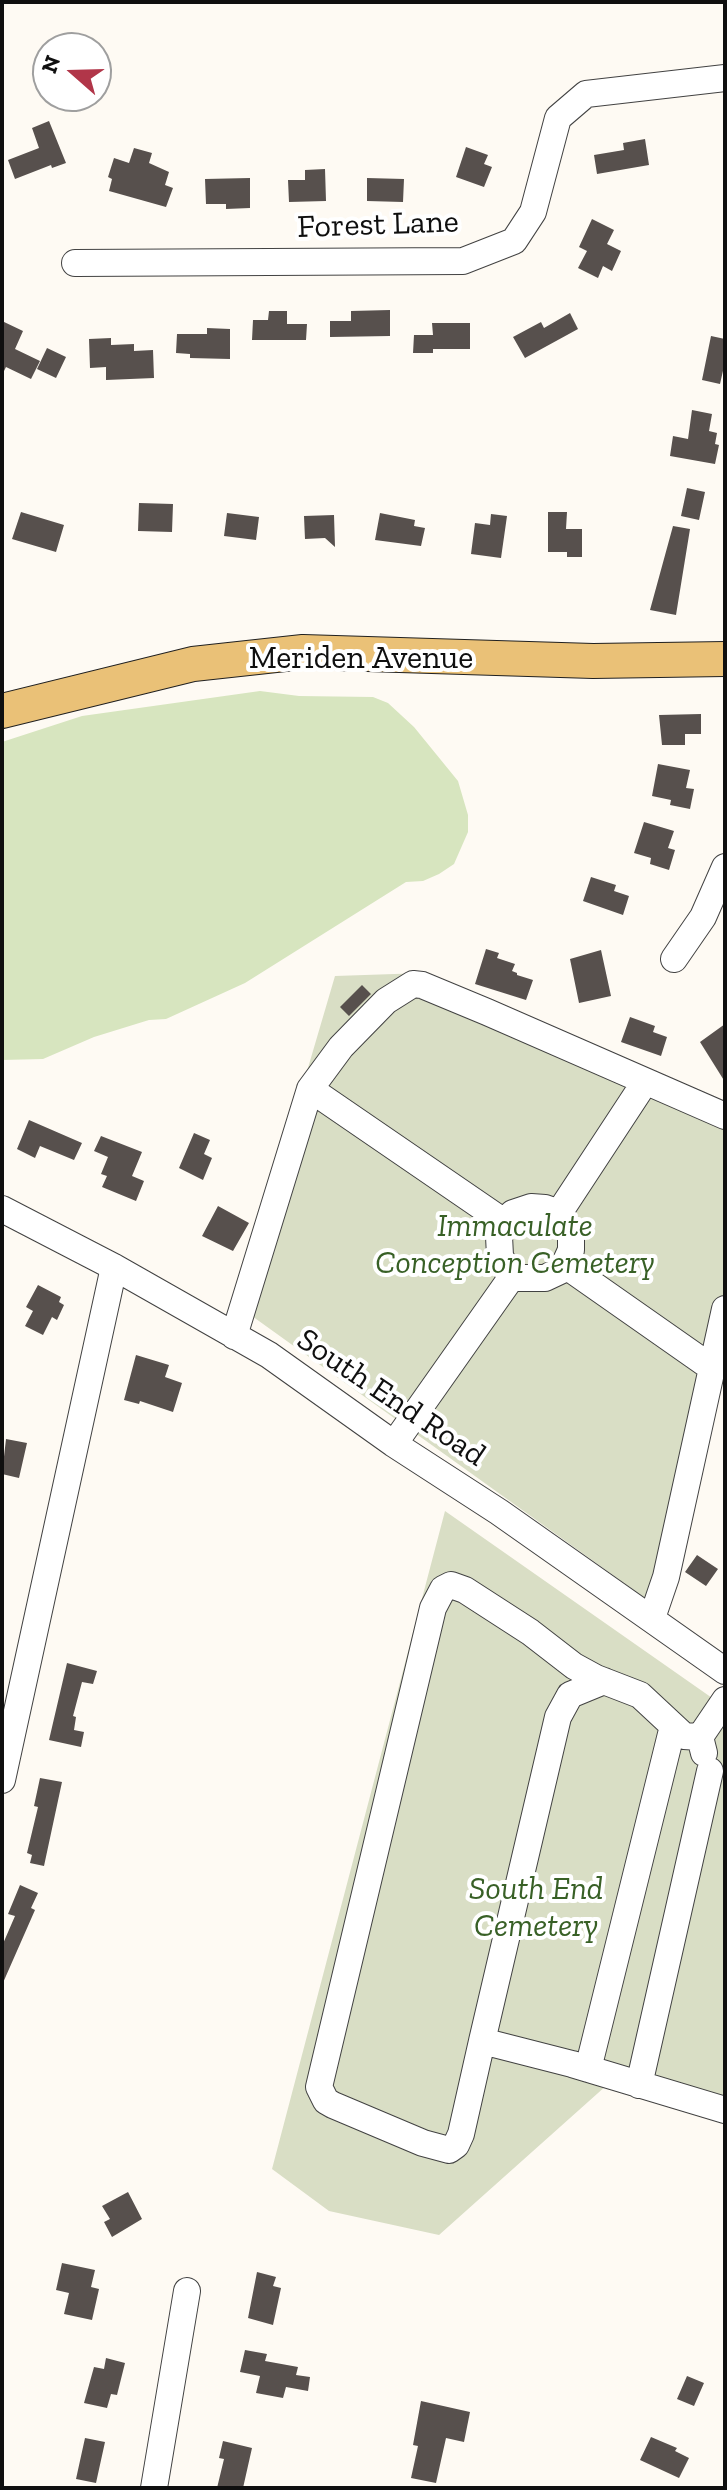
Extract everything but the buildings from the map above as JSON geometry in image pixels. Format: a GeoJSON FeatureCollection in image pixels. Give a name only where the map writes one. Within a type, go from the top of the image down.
{"type":"FeatureCollection","features":[{"type":"Feature","properties":{"kind":"main road","name":"Meriden Avenue"},"geometry":{"type":"LineString","coordinates":[[2,711],[193,664],[303,652],[593,661],[725,659]]}},
{"type":"Feature","properties":{"kind":"street","name":"Forest Lane"},"geometry":{"type":"LineString","coordinates":[[75,263],[463,261],[514,241],[533,212],[558,118],[586,94],[725,78]]}},
{"type":"Feature","properties":{"kind":"street"},"geometry":{"type":"LineString","coordinates":[[674,959],[703,917],[725,867]]}},
{"type":"Feature","properties":{"kind":"street"},"geometry":{"type":"LineString","coordinates":[[234,1336],[310,1089],[341,1047],[386,1001],[413,984],[487,1012],[725,1116]]}},
{"type":"Feature","properties":{"kind":"street"},"geometry":{"type":"LineString","coordinates":[[559,1213],[645,1082]]}},
{"type":"Feature","properties":{"kind":"street"},"geometry":{"type":"LineString","coordinates":[[310,1089],[504,1222]]}},
{"type":"Feature","properties":{"kind":"street"},"geometry":{"type":"LineString","coordinates":[[531,1207],[559,1213],[571,1235],[571,1250],[562,1270],[545,1278],[511,1278],[500,1256],[499,1236],[504,1222],[513,1213],[531,1207]]}},
{"type":"Feature","properties":{"kind":"street","name":"South End Road"},"geometry":{"type":"LineString","coordinates":[[2,1209],[114,1267],[269,1355],[725,1671]]}},
{"type":"Feature","properties":{"kind":"street"},"geometry":{"type":"LineString","coordinates":[[565,1265],[712,1368]]}},
{"type":"Feature","properties":{"kind":"street"},"geometry":{"type":"LineString","coordinates":[[2,1780],[114,1267]]}},
{"type":"Feature","properties":{"kind":"street"},"geometry":{"type":"LineString","coordinates":[[394,1444],[511,1278]]}},
{"type":"Feature","properties":{"kind":"street"},"geometry":{"type":"LineString","coordinates":[[652,1618],[666,1577],[725,1309]]}},
{"type":"Feature","properties":{"kind":"street"},"geometry":{"type":"LineString","coordinates":[[566,1660],[568,1678],[562,1705],[461,2134],[453,2149],[423,2143],[333,2105],[319,2087],[437,1596],[451,1585],[506,1615],[566,1660],[604,1681],[640,1695],[686,1733],[718,1775],[639,2085]]}},
{"type":"Feature","properties":{"kind":"street"},"geometry":{"type":"LineString","coordinates":[[562,1705],[579,1690],[604,1681]]}},
{"type":"Feature","properties":{"kind":"street"},"geometry":{"type":"LineString","coordinates":[[588,2069],[665,1757],[686,1733],[725,1700]]}},
{"type":"Feature","properties":{"kind":"street"},"geometry":{"type":"LineString","coordinates":[[482,2041],[725,2110]]}},
{"type":"Feature","properties":{"kind":"street"},"geometry":{"type":"LineString","coordinates":[[154,2488],[187,2291]]}},
{"type":"Feature","properties":{"kind":"green space"},"geometry":{"type":"Polygon","coordinates":[[[260,691],[299,696],[373,697],[388,703],[414,727],[458,781],[468,815],[468,832],[454,864],[423,881],[406,882],[245,983],[166,1019],[149,1020],[94,1037],[43,1059],[2,1060],[2,742],[82,716],[260,691]]]}},
{"type":"Feature","properties":{"kind":"green space","name":"Immaculate Conception Cemetery"},"geometry":{"type":"Polygon","coordinates":[[[424,973],[725,1111],[725,1328],[663,1611],[238,1306],[335,976],[424,973]]]}},
{"type":"Feature","properties":{"kind":"green space","name":"South End Cemetery"},"geometry":{"type":"Polygon","coordinates":[[[445,1511],[725,1707],[725,2115],[607,2085],[439,2235],[329,2211],[272,2169],[445,1511]]]}}]}
